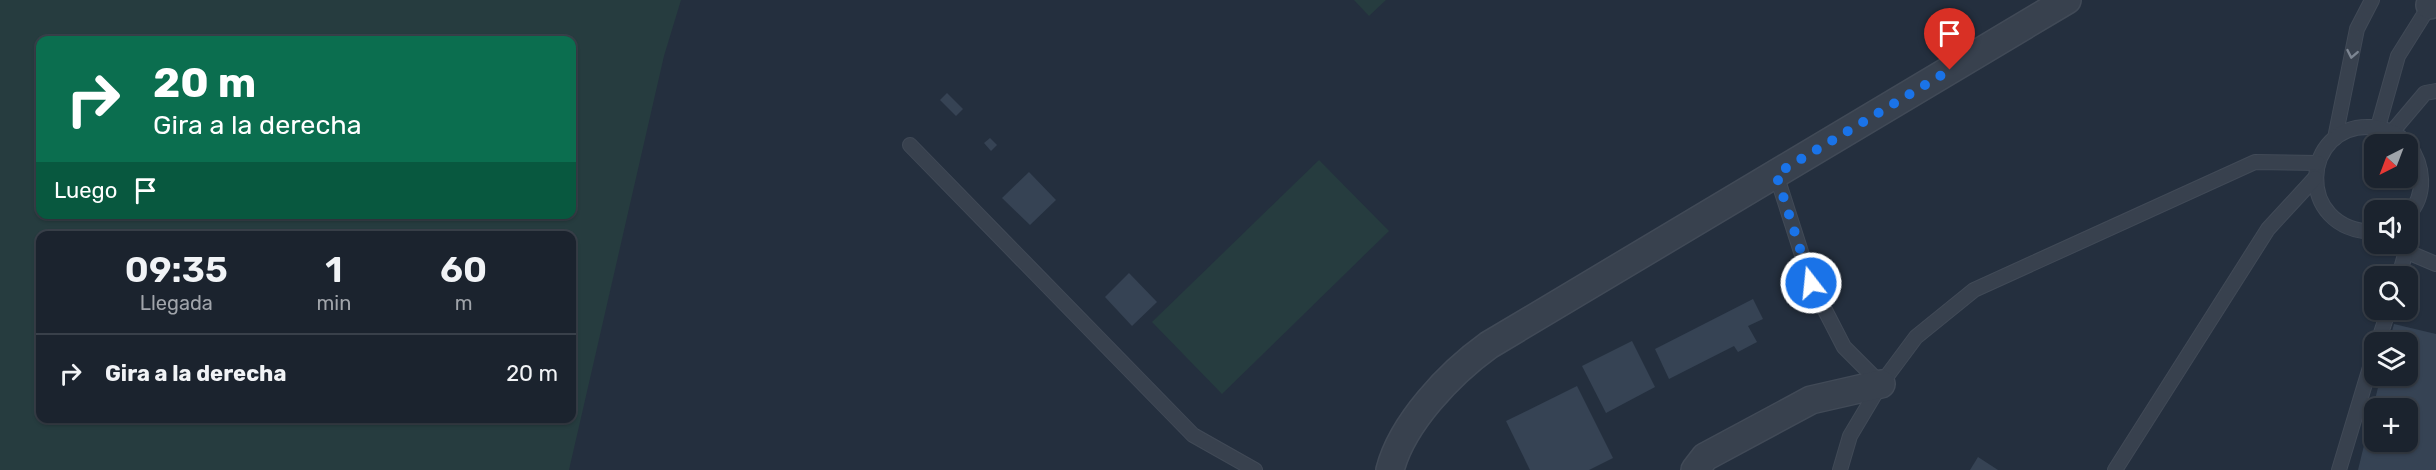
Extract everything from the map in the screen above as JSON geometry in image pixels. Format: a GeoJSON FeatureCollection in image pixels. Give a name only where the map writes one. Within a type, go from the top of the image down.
{"type":"FeatureCollection","features":[{"type":"Feature","properties":{"kind":"street"},"geometry":{"type":"LineString","coordinates":[[1390,470],[1394,453],[1426,404],[1474,355],[2067,0]]}},
{"type":"Feature","properties":{"kind":"street"},"geometry":{"type":"LineString","coordinates":[[1695,470],[1705,457],[1811,400],[1881,384]]}},
{"type":"Feature","properties":{"kind":"lane"},"geometry":{"type":"LineString","coordinates":[[2335,138],[2357,29],[2372,0]]}},
{"type":"Feature","properties":{"kind":"lane"},"geometry":{"type":"LineString","coordinates":[[2378,127],[2398,56],[2432,2]]}},
{"type":"Feature","properties":{"kind":"lane"},"geometry":{"type":"LineString","coordinates":[[2392,132],[2425,93],[2436,91]]}},
{"type":"Feature","properties":{"kind":"lane"},"geometry":{"type":"LineString","coordinates":[[2364,234],[2345,227],[2328,213],[2317,193],[2315,178],[2318,163],[2335,138],[2355,128],[2378,127],[2394,134]]}},
{"type":"Feature","properties":{"kind":"lane"},"geometry":{"type":"LineString","coordinates":[[910,145],[1192,435],[1255,470]]}},
{"type":"Feature","properties":{"kind":"lane"},"geometry":{"type":"LineString","coordinates":[[1840,470],[1850,436],[1881,384],[1916,337],[1974,290],[2255,162],[2318,163]]}},
{"type":"Feature","properties":{"kind":"lane"},"geometry":{"type":"LineString","coordinates":[[2417,200],[2422,182],[2418,162]]}},
{"type":"Feature","properties":{"kind":"lane"},"geometry":{"type":"LineString","coordinates":[[1776,174],[1811,283],[1844,347],[1881,384]]}},
{"type":"Feature","properties":{"kind":"lane"},"geometry":{"type":"LineString","coordinates":[[2115,470],[2268,229],[2315,178]]}},
{"type":"Feature","properties":{"kind":"lane"},"geometry":{"type":"LineString","coordinates":[[2359,232],[2364,232]]}},
{"type":"Feature","properties":{"kind":"lane"},"geometry":{"type":"LineString","coordinates":[[2413,254],[2436,264]]}},
{"type":"Feature","properties":{"kind":"lane"},"geometry":{"type":"LineString","coordinates":[[2339,470],[2364,386]]}},
{"type":"Feature","properties":{"kind":"green space"},"geometry":{"type":"Polygon","coordinates":[[[0,0],[681,0],[664,56],[569,470],[0,470],[0,0]]]}},
{"type":"Feature","properties":{"kind":"green space"},"geometry":{"type":"Polygon","coordinates":[[[1354,0],[1386,0],[1369,16],[1354,0]]]}},
{"type":"Feature","properties":{"kind":"green space"},"geometry":{"type":"Polygon","coordinates":[[[1319,160],[1389,231],[1222,394],[1152,322],[1319,160]]]}},
{"type":"Feature","properties":{"kind":"building"},"geometry":{"type":"Polygon","coordinates":[[[947,93],[963,109],[956,116],[940,100],[947,93]]]}},
{"type":"Feature","properties":{"kind":"building"},"geometry":{"type":"Polygon","coordinates":[[[990,138],[997,145],[991,151],[984,143],[990,138]]]}},
{"type":"Feature","properties":{"kind":"building"},"geometry":{"type":"Polygon","coordinates":[[[1029,172],[1056,200],[1030,225],[1002,198],[1029,172]]]}},
{"type":"Feature","properties":{"kind":"building"},"geometry":{"type":"Polygon","coordinates":[[[1129,273],[1157,302],[1132,326],[1105,297],[1129,273]]]}},
{"type":"Feature","properties":{"kind":"building"},"geometry":{"type":"Polygon","coordinates":[[[1753,299],[1763,319],[1748,326],[1757,342],[1738,352],[1734,346],[1669,379],[1655,349],[1753,299]]]}},
{"type":"Feature","properties":{"kind":"building"},"geometry":{"type":"Polygon","coordinates":[[[2394,324],[2436,334],[2436,470],[2358,470],[2364,445],[2364,452],[2418,452],[2418,398],[2375,398],[2378,386],[2418,386],[2418,332],[2392,332],[2394,324]]]}},
{"type":"Feature","properties":{"kind":"building"},"geometry":{"type":"Polygon","coordinates":[[[1632,341],[1655,387],[1606,413],[1582,366],[1632,341]]]}},
{"type":"Feature","properties":{"kind":"building"},"geometry":{"type":"Polygon","coordinates":[[[1577,386],[1613,458],[1589,470],[1530,470],[1506,421],[1577,386]]]}},
{"type":"Feature","properties":{"kind":"building"},"geometry":{"type":"Polygon","coordinates":[[[1978,457],[1998,470],[1970,470],[1978,457]]]}},
{"type":"Feature","properties":{"kind":"route"},"geometry":{"type":"LineString","coordinates":[[1811,283],[1776,174],[1950,70]]}}]}
